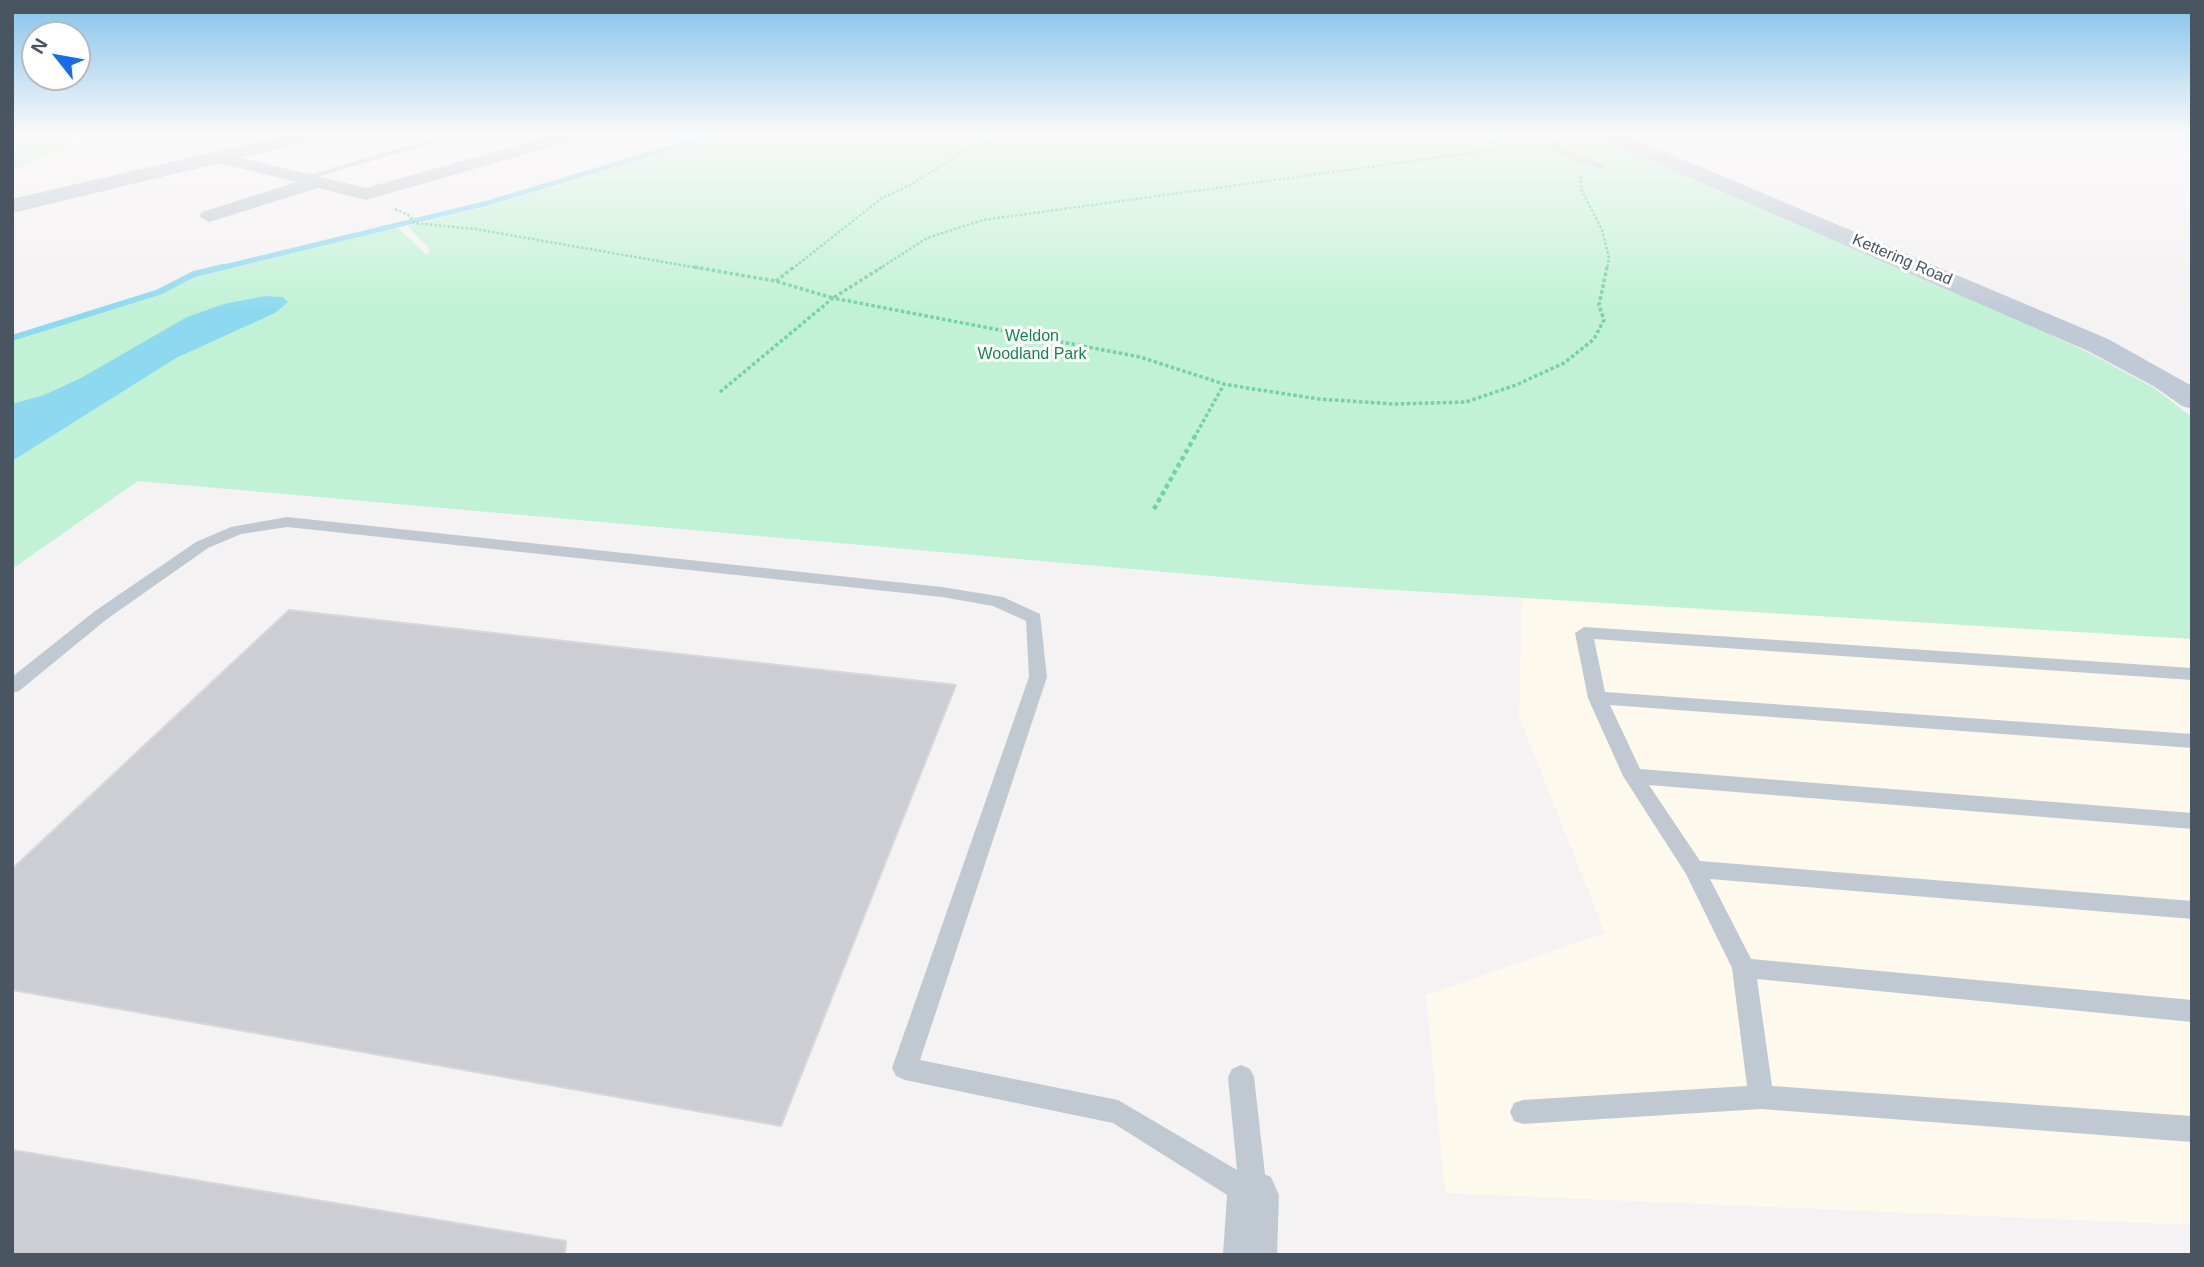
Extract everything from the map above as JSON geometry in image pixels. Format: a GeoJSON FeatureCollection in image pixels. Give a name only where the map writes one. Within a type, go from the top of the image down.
{"type":"FeatureCollection","features":[{"type":"Feature","properties":{"kind":"street"},"geometry":{"type":"LineString","coordinates":[[12,206],[66,193]]}},
{"type":"Feature","properties":{"kind":"street"},"geometry":{"type":"LineString","coordinates":[[208,216],[273,193]]}},
{"type":"Feature","properties":{"kind":"street","name":"Kettering Road"},"geometry":{"type":"LineString","coordinates":[[1742,193],[2098,345],[2192,400]]}},
{"type":"Feature","properties":{"kind":"street"},"geometry":{"type":"LineString","coordinates":[[1250,1255],[1253,1195]]}},
{"type":"Feature","properties":{"kind":"lane"},"geometry":{"type":"LineString","coordinates":[[12,687],[101,615],[202,545],[237,530],[287,522],[942,592],[997,601],[1034,618],[1038,677],[905,1068],[1118,1112],[1253,1195]]}},
{"type":"Feature","properties":{"kind":"lane"},"geometry":{"type":"LineString","coordinates":[[1761,1097],[1744,968],[1694,869],[1633,776],[1597,698],[1584,633],[2192,674]]}},
{"type":"Feature","properties":{"kind":"lane"},"geometry":{"type":"LineString","coordinates":[[1597,698],[2192,741]]}},
{"type":"Feature","properties":{"kind":"lane"},"geometry":{"type":"LineString","coordinates":[[1633,776],[2192,821]]}},
{"type":"Feature","properties":{"kind":"lane"},"geometry":{"type":"LineString","coordinates":[[1694,869],[2192,910]]}},
{"type":"Feature","properties":{"kind":"lane"},"geometry":{"type":"LineString","coordinates":[[1744,968],[2192,1011]]}},
{"type":"Feature","properties":{"kind":"lane"},"geometry":{"type":"LineString","coordinates":[[1241,1077],[1253,1195]]}},
{"type":"Feature","properties":{"kind":"lane"},"geometry":{"type":"LineString","coordinates":[[1523,1112],[1761,1097],[2192,1129]]}},
{"type":"Feature","properties":{"kind":"path"},"geometry":{"type":"LineString","coordinates":[[775,281],[882,198],[892,193]]}},
{"type":"Feature","properties":{"kind":"path"},"geometry":{"type":"LineString","coordinates":[[720,392],[833,298],[927,238],[984,220],[1166,193]]}},
{"type":"Feature","properties":{"kind":"path"},"geometry":{"type":"LineString","coordinates":[[410,216],[414,223],[475,229],[775,281],[833,298],[858,300],[1140,357],[1224,384],[1318,399],[1394,404],[1466,402],[1516,385],[1564,363],[1594,339],[1604,320],[1599,305],[1609,258],[1602,230],[1584,193]]}},
{"type":"Feature","properties":{"kind":"path"},"geometry":{"type":"LineString","coordinates":[[1154,509],[1224,384]]}},
{"type":"Feature","properties":{"kind":"shaded area"},"geometry":{"type":"Polygon","coordinates":[[[1522,597],[2192,639],[2192,1225],[1445,1193],[1426,995],[1605,933],[1519,717],[1522,597]]]}},
{"type":"Feature","properties":{"kind":"green space","name":"Weldon Woodland Park"},"geometry":{"type":"Polygon","coordinates":[[[531,193],[1729,193],[1973,298],[2087,352],[2154,388],[2192,417],[2192,639],[1313,585],[138,481],[12,569],[12,338],[159,292],[194,274],[395,225],[427,255],[430,250],[408,226],[531,193]]]}},
{"type":"Feature","properties":{"kind":"water"},"geometry":{"type":"Polygon","coordinates":[[[265,296],[283,297],[288,302],[275,313],[176,358],[12,461],[12,404],[44,395],[81,378],[187,317],[224,304],[265,296]]]}},
{"type":"Feature","properties":{"kind":"building"},"geometry":{"type":"Polygon","coordinates":[[[289,610],[956,685],[781,1126],[12,990],[12,869],[289,610]]]}},
{"type":"Feature","properties":{"kind":"building"},"geometry":{"type":"Polygon","coordinates":[[[12,1150],[566,1241],[565,1255],[12,1255],[12,1150]]]}},
{"type":"Feature","properties":{"kind":"waterway"},"geometry":{"type":"LineString","coordinates":[[216,269],[521,193]]}},
{"type":"Feature","properties":{"kind":"waterway"},"geometry":{"type":"LineString","coordinates":[[12,338],[159,292],[194,274],[223,267]]}}]}
